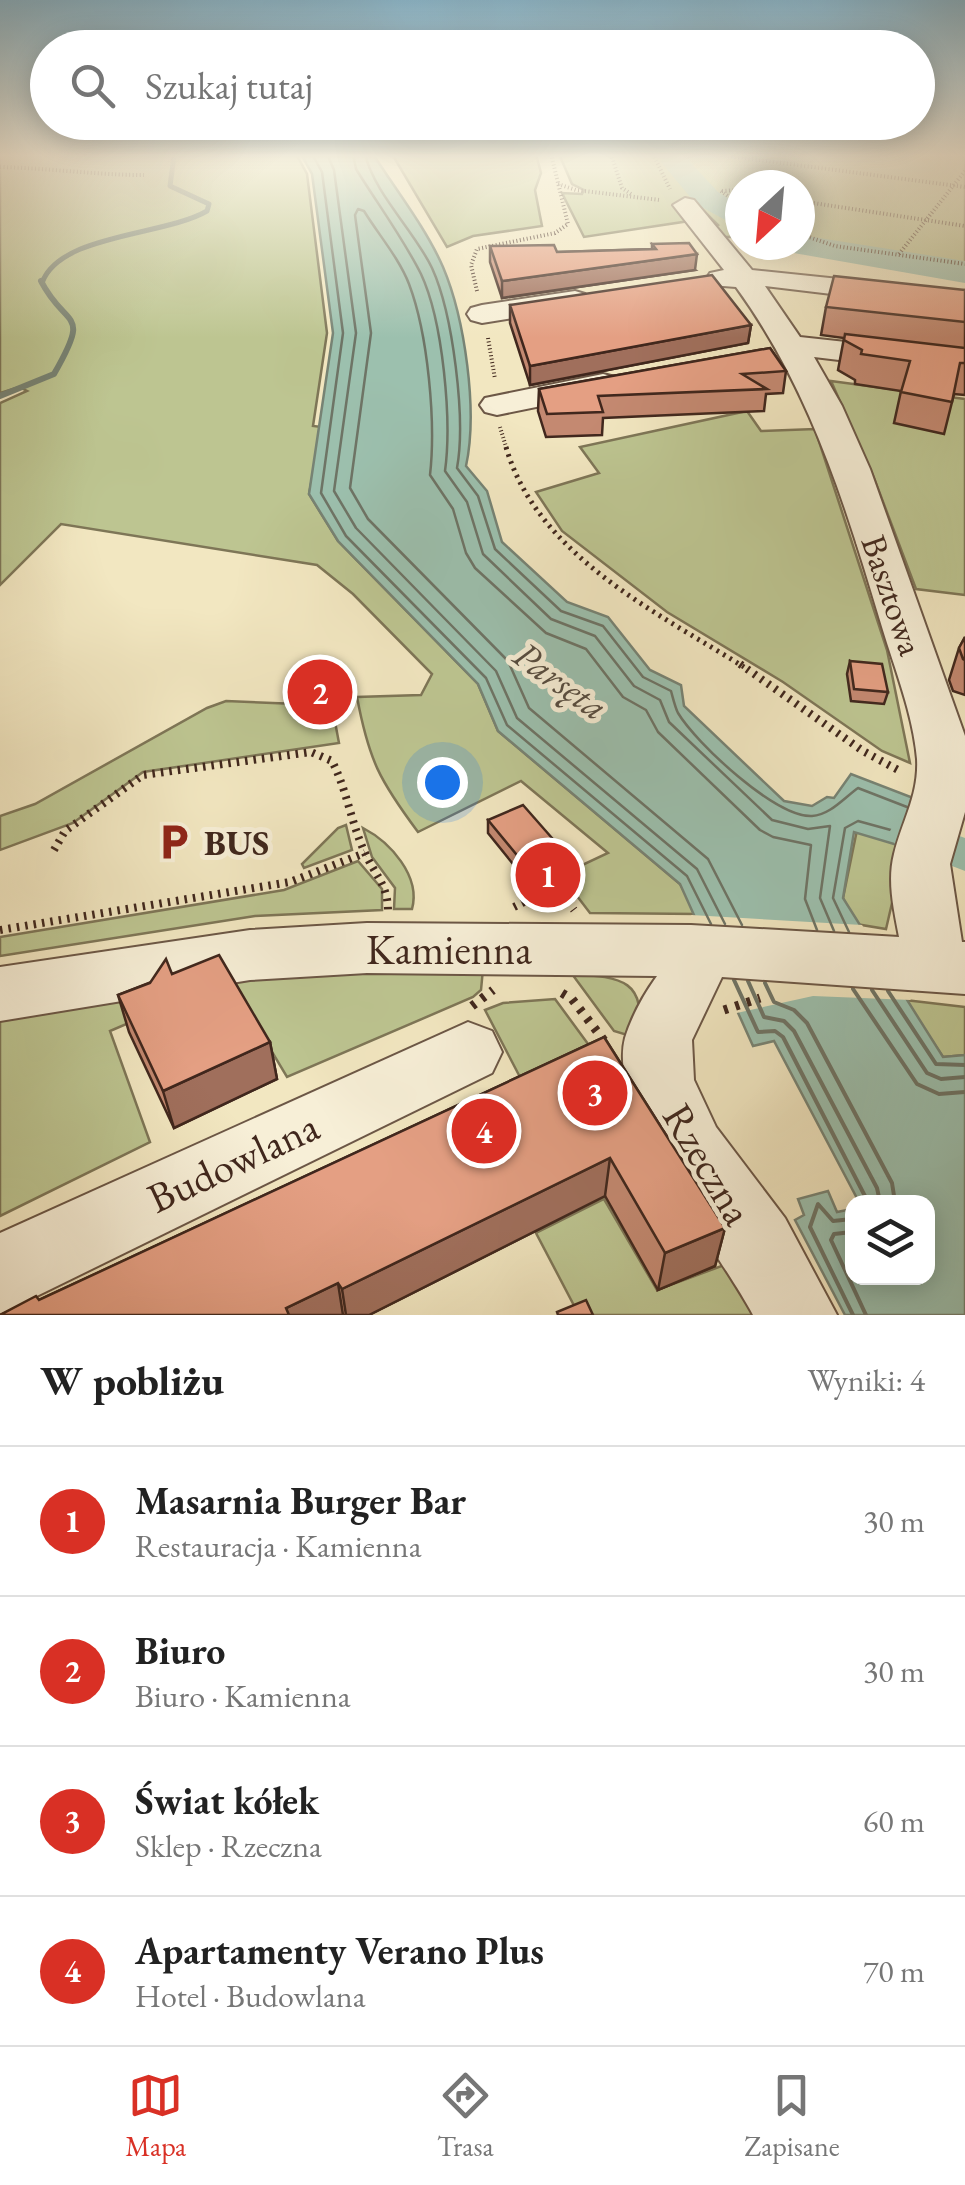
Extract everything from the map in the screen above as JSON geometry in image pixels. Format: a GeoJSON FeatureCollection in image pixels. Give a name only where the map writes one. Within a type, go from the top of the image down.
{"type":"FeatureCollection","features":[{"type":"Feature","properties":{"kind":"street","name":"Basztowa"},"geometry":{"type":"LineString","coordinates":[[693,215],[742,276],[780,351],[811,380],[837,438],[929,702],[944,772],[922,812],[934,965]]}},
{"type":"Feature","properties":{"kind":"street"},"geometry":{"type":"LineString","coordinates":[[688,284],[742,276],[965,300]]}},
{"type":"Feature","properties":{"kind":"street"},"geometry":{"type":"LineString","coordinates":[[482,314],[594,297]]}},
{"type":"Feature","properties":{"kind":"street"},"geometry":{"type":"LineString","coordinates":[[780,351],[965,365]]}},
{"type":"Feature","properties":{"kind":"street"},"geometry":{"type":"LineString","coordinates":[[496,405],[626,380]]}},
{"type":"Feature","properties":{"kind":"street","name":"Kamienna"},"geometry":{"type":"LineString","coordinates":[[0,994],[250,955],[444,947],[693,950],[934,965]]}},
{"type":"Feature","properties":{"kind":"street","name":"Rzeczna"},"geometry":{"type":"LineString","coordinates":[[693,950],[690,980],[672,1006],[658,1040],[658,1080],[690,1151],[742,1222],[796,1315]]}},
{"type":"Feature","properties":{"kind":"street","name":"Budowlana"},"geometry":{"type":"LineString","coordinates":[[0,1274],[468,1052]]}},
{"type":"Feature","properties":{"kind":"path"},"geometry":{"type":"LineString","coordinates":[[563,215],[568,224],[564,229],[472,250],[469,256],[494,365],[504,454],[531,505],[554,532],[660,615],[762,678],[872,758],[922,812]]}},
{"type":"Feature","properties":{"kind":"path"},"geometry":{"type":"LineString","coordinates":[[895,215],[965,226]]}},
{"type":"Feature","properties":{"kind":"path"},"geometry":{"type":"LineString","coordinates":[[898,255],[930,215]]}},
{"type":"Feature","properties":{"kind":"path"},"geometry":{"type":"LineString","coordinates":[[815,239],[835,246],[965,264]]}},
{"type":"Feature","properties":{"kind":"path"},"geometry":{"type":"LineString","coordinates":[[54,850],[65,831],[143,774],[312,752],[332,761],[342,781],[365,853],[388,890],[388,918]]}},
{"type":"Feature","properties":{"kind":"path"},"geometry":{"type":"LineString","coordinates":[[0,930],[290,882],[365,853]]}},
{"type":"Feature","properties":{"kind":"path"},"geometry":{"type":"LineString","coordinates":[[548,875],[576,912],[577,919]]}},
{"type":"Feature","properties":{"kind":"path"},"geometry":{"type":"LineString","coordinates":[[509,911],[556,886]]}},
{"type":"Feature","properties":{"kind":"path"},"geometry":{"type":"LineString","coordinates":[[553,987],[572,999],[611,1048],[623,1049]]}},
{"type":"Feature","properties":{"kind":"green space"},"geometry":{"type":"Polygon","coordinates":[[[0,215],[312,215],[327,333],[313,426],[322,427],[309,494],[338,541],[478,684],[498,731],[680,884],[697,914],[590,913],[561,875],[608,853],[521,781],[418,832],[378,769],[357,697],[421,695],[432,674],[353,594],[317,565],[61,524],[0,585],[0,403],[27,391],[19,387],[0,393],[0,215]]]}},
{"type":"Feature","properties":{"kind":"green space"},"geometry":{"type":"Polygon","coordinates":[[[428,215],[540,215],[542,226],[473,236],[447,247],[428,215]]]}},
{"type":"Feature","properties":{"kind":"green space"},"geometry":{"type":"Polygon","coordinates":[[[573,215],[684,215],[689,221],[584,237],[573,215]]]}},
{"type":"Feature","properties":{"kind":"green space"},"geometry":{"type":"Polygon","coordinates":[[[708,215],[725,215],[725,237],[713,228],[718,225],[708,215]]]}},
{"type":"Feature","properties":{"kind":"green space"},"geometry":{"type":"Polygon","coordinates":[[[815,215],[965,215],[965,276],[815,252],[815,215]]]}},
{"type":"Feature","properties":{"kind":"green space"},"geometry":{"type":"Polygon","coordinates":[[[831,381],[965,399],[965,595],[916,589],[874,478],[831,381]]]}},
{"type":"Feature","properties":{"kind":"green space"},"geometry":{"type":"Polygon","coordinates":[[[747,411],[761,431],[815,429],[887,650],[910,763],[882,751],[783,682],[667,612],[562,531],[536,492],[599,473],[580,447],[747,411]]]}},
{"type":"Feature","properties":{"kind":"green space"},"geometry":{"type":"Polygon","coordinates":[[[226,701],[297,704],[298,710],[332,706],[339,743],[143,772],[73,823],[0,850],[0,816],[35,804],[226,701]]]}},
{"type":"Feature","properties":{"kind":"green space"},"geometry":{"type":"Polygon","coordinates":[[[346,825],[352,850],[304,868],[302,864],[338,828],[346,825]]]}},
{"type":"Feature","properties":{"kind":"green space"},"geometry":{"type":"Polygon","coordinates":[[[363,828],[401,861],[412,884],[412,909],[394,909],[395,888],[372,857],[363,828]]]}},
{"type":"Feature","properties":{"kind":"green space"},"geometry":{"type":"Polygon","coordinates":[[[857,830],[905,847],[886,929],[856,924],[843,898],[857,830]]]}},
{"type":"Feature","properties":{"kind":"green space"},"geometry":{"type":"Polygon","coordinates":[[[358,861],[382,889],[382,910],[255,916],[0,956],[0,937],[284,890],[358,861]]]}},
{"type":"Feature","properties":{"kind":"green space"},"geometry":{"type":"Polygon","coordinates":[[[483,969],[481,990],[473,997],[287,1077],[229,980],[110,1031],[150,1142],[0,1216],[0,1015],[246,975],[483,969]]]}},
{"type":"Feature","properties":{"kind":"green space"},"geometry":{"type":"Polygon","coordinates":[[[572,974],[605,977],[627,985],[639,1004],[637,1038],[614,1031],[572,974]]]}},
{"type":"Feature","properties":{"kind":"green space"},"geometry":{"type":"Polygon","coordinates":[[[555,999],[591,1048],[521,1079],[485,1010],[503,1003],[555,999]]]}},
{"type":"Feature","properties":{"kind":"green space"},"geometry":{"type":"Polygon","coordinates":[[[905,1000],[965,1007],[965,1055],[943,1057],[905,1000]]]}},
{"type":"Feature","properties":{"kind":"green space"},"geometry":{"type":"Polygon","coordinates":[[[604,1199],[657,1290],[735,1261],[772,1315],[579,1315],[536,1233],[604,1199]]]}},
{"type":"Feature","properties":{"kind":"water","name":"Parsęta"},"geometry":{"type":"Polygon","coordinates":[[[317,215],[413,215],[443,267],[458,312],[470,393],[466,466],[487,491],[502,542],[567,602],[608,617],[650,670],[681,685],[684,706],[784,801],[812,806],[827,797],[834,798],[851,774],[921,801],[904,847],[854,832],[843,898],[943,1057],[965,1055],[965,1315],[845,1315],[795,1220],[804,1215],[798,1199],[828,1191],[837,1212],[845,1210],[845,1285],[935,1285],[935,1195],[855,1195],[774,1041],[753,1046],[680,884],[498,731],[478,684],[338,541],[309,494],[333,333],[317,215]]]}},
{"type":"Feature","properties":{"kind":"pier"},"geometry":{"type":"Polygon","coordinates":[[[691,915],[862,925],[911,1000],[813,996],[732,1014],[691,915]]]}},
{"type":"Feature","properties":{"kind":"building"},"geometry":{"type":"Polygon","coordinates":[[[689,243],[697,254],[502,281],[490,246],[554,245],[557,252],[656,249],[652,244],[689,243]]]}},
{"type":"Feature","properties":{"kind":"building"},"geometry":{"type":"Polygon","coordinates":[[[712,275],[751,325],[530,366],[510,305],[712,275]]]}},
{"type":"Feature","properties":{"kind":"building"},"geometry":{"type":"Polygon","coordinates":[[[834,276],[965,290],[965,322],[826,307],[834,276]]]}},
{"type":"Feature","properties":{"kind":"building"},"geometry":{"type":"Polygon","coordinates":[[[845,334],[965,348],[965,363],[960,363],[952,402],[901,392],[910,361],[861,354],[862,350],[844,340],[845,334]]]}},
{"type":"Feature","properties":{"kind":"building"},"geometry":{"type":"Polygon","coordinates":[[[770,348],[786,371],[742,374],[767,389],[598,396],[603,412],[547,414],[539,389],[770,348]]]}},
{"type":"Feature","properties":{"kind":"building"},"geometry":{"type":"Polygon","coordinates":[[[965,637],[965,660],[959,648],[965,637]]]}},
{"type":"Feature","properties":{"kind":"building"},"geometry":{"type":"Polygon","coordinates":[[[850,661],[882,664],[888,692],[854,689],[850,661]]]}},
{"type":"Feature","properties":{"kind":"building"},"geometry":{"type":"Polygon","coordinates":[[[523,805],[566,854],[530,871],[488,820],[523,805]]]}},
{"type":"Feature","properties":{"kind":"building"},"geometry":{"type":"Polygon","coordinates":[[[219,955],[270,1042],[163,1091],[118,995],[150,983],[166,959],[172,974],[219,955]]]}},
{"type":"Feature","properties":{"kind":"building"},"geometry":{"type":"Polygon","coordinates":[[[604,1037],[725,1228],[665,1253],[610,1158],[342,1289],[338,1283],[286,1308],[289,1315],[0,1315],[36,1296],[39,1300],[604,1037]]]}},
{"type":"Feature","properties":{"kind":"building"},"geometry":{"type":"Polygon","coordinates":[[[586,1300],[593,1315],[558,1315],[557,1312],[586,1300]]]}},
{"type":"Feature","properties":{"kind":"waterway"},"geometry":{"type":"LineString","coordinates":[[42,283],[52,267],[90,245],[197,215]]}},
{"type":"Feature","properties":{"kind":"waterway"},"geometry":{"type":"LineString","coordinates":[[815,247],[965,272]]}},
{"type":"Feature","properties":{"kind":"waterway"},"geometry":{"type":"LineString","coordinates":[[0,396],[54,374],[72,339],[71,321],[42,283]]}},
{"type":"Feature","properties":{"kind":"waterway"},"geometry":{"type":"LineString","coordinates":[[910,833],[965,855]]}},
{"type":"Feature","properties":{"kind":"place","name":"Biuro"},"geometry":{"type":"Point","coordinates":[320,692]}},
{"type":"Feature","properties":{"kind":"place","name":"BUS"},"geometry":{"type":"Point","coordinates":[174,842]}},
{"type":"Feature","properties":{"kind":"place","name":"Masarnia Burger Bar"},"geometry":{"type":"Point","coordinates":[548,875]}},
{"type":"Feature","properties":{"kind":"place","name":"Świat kółek"},"geometry":{"type":"Point","coordinates":[595,1093]}},
{"type":"Feature","properties":{"kind":"place","name":"Apartamenty Verano Plus"},"geometry":{"type":"Point","coordinates":[484,1131]}}]}
